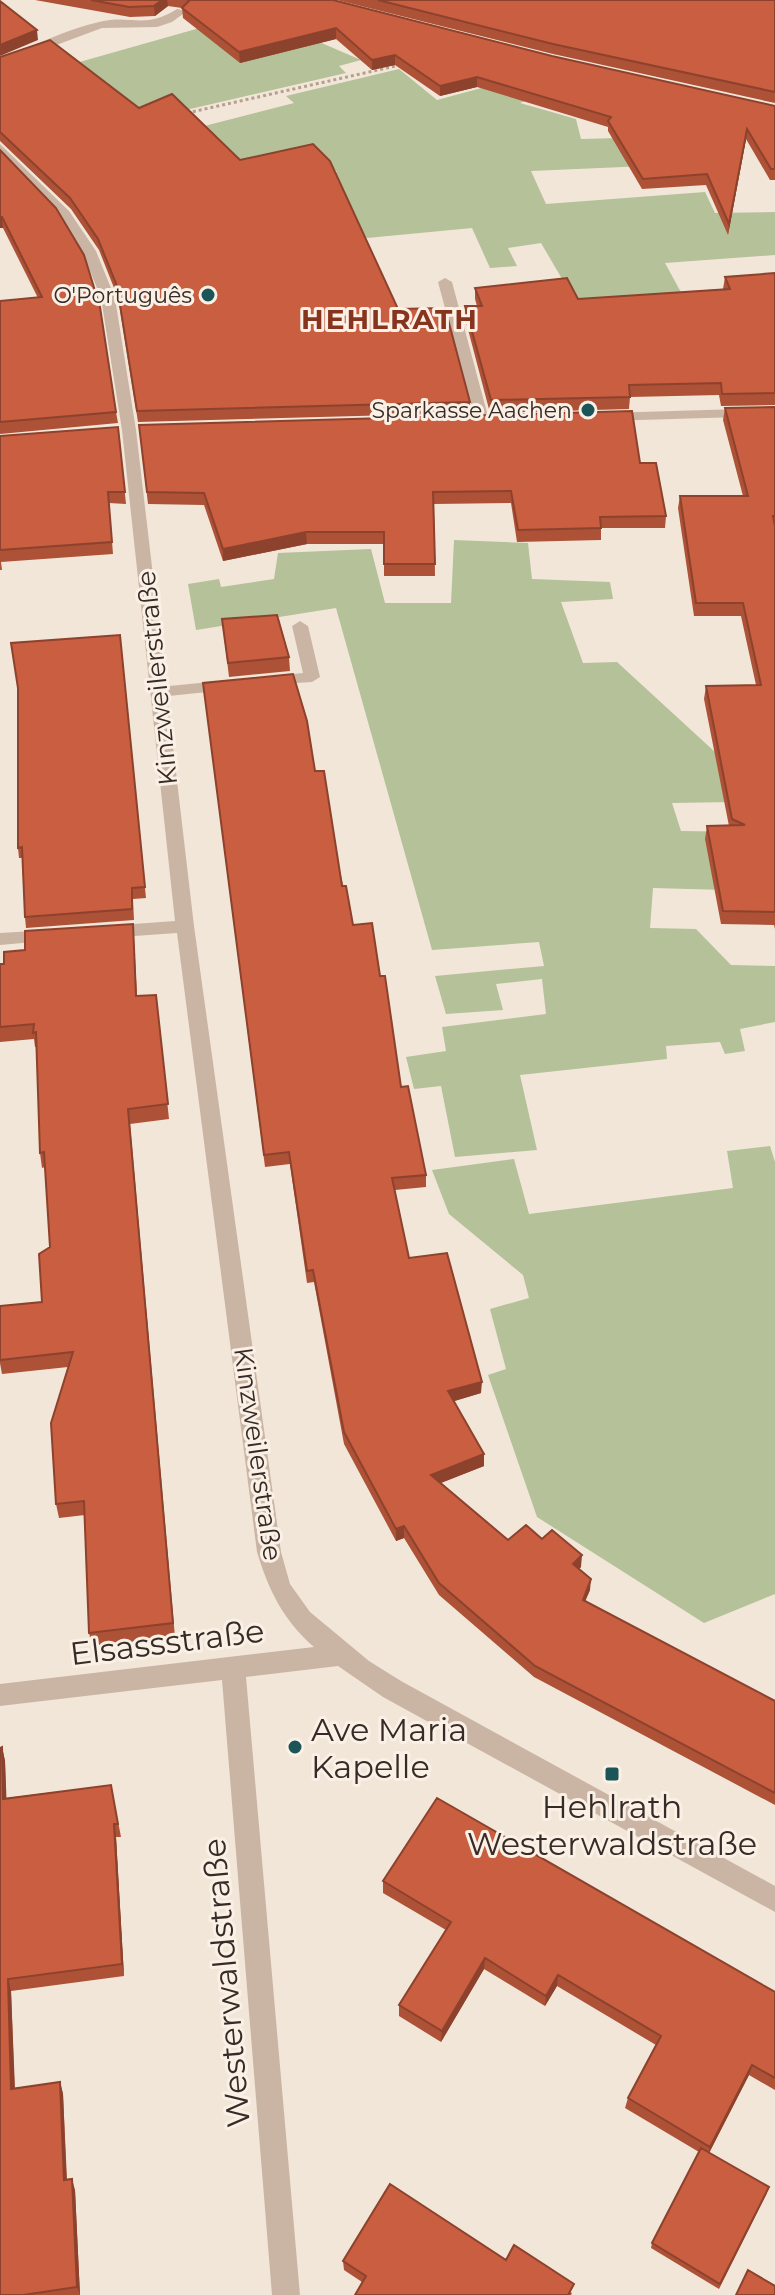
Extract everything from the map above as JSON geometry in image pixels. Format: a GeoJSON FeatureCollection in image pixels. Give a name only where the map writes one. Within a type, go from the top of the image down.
{"type":"FeatureCollection","features":[{"type":"Feature","properties":{"kind":"street"},"geometry":{"type":"LineString","coordinates":[[0,63],[101,24],[151,27],[164,23],[181,11]]}},
{"type":"Feature","properties":{"kind":"street","name":"Kinzweilerstraße"},"geometry":{"type":"LineString","coordinates":[[0,148],[64,214],[89,251],[108,298],[130,430],[185,926],[269,1552],[280,1589],[304,1620],[341,1655],[392,1689],[775,1900]]}},
{"type":"Feature","properties":{"kind":"street"},"geometry":{"type":"LineString","coordinates":[[445,282],[482,420]]}},
{"type":"Feature","properties":{"kind":"street"},"geometry":{"type":"LineString","coordinates":[[590,417],[775,412]]}},
{"type":"Feature","properties":{"kind":"street"},"geometry":{"type":"LineString","coordinates":[[159,692],[312,677],[300,626]]}},
{"type":"Feature","properties":{"kind":"street"},"geometry":{"type":"LineString","coordinates":[[93,933],[185,926]]}},
{"type":"Feature","properties":{"kind":"street"},"geometry":{"type":"LineString","coordinates":[[0,939],[62,935]]}},
{"type":"Feature","properties":{"kind":"street","name":"Elsassstraße"},"geometry":{"type":"LineString","coordinates":[[0,1695],[341,1655]]}},
{"type":"Feature","properties":{"kind":"street","name":"Westerwaldstraße"},"geometry":{"type":"LineString","coordinates":[[233,1666],[286,2295]]}},
{"type":"Feature","properties":{"kind":"path"},"geometry":{"type":"LineString","coordinates":[[187,113],[399,65]]}},
{"type":"Feature","properties":{"kind":"green space"},"geometry":{"type":"Polygon","coordinates":[[[269,0],[296,32],[361,60],[339,66],[346,73],[134,122],[76,63],[249,14],[269,0]]]}},
{"type":"Feature","properties":{"kind":"green space"},"geometry":{"type":"Polygon","coordinates":[[[399,69],[437,100],[500,83],[540,95],[520,103],[576,119],[581,139],[657,137],[692,164],[531,171],[546,204],[705,192],[715,213],[775,212],[775,255],[665,263],[683,296],[575,301],[541,243],[508,248],[517,266],[490,268],[472,228],[367,238],[340,205],[287,181],[337,172],[314,148],[211,170],[150,140],[294,103],[286,96],[399,69]]]}},
{"type":"Feature","properties":{"kind":"green space"},"geometry":{"type":"Polygon","coordinates":[[[454,540],[528,543],[532,579],[610,582],[613,599],[561,602],[583,663],[617,662],[727,763],[733,802],[672,803],[681,831],[749,832],[762,891],[653,888],[650,928],[696,929],[731,965],[775,966],[775,1022],[740,1029],[745,1051],[725,1054],[720,1042],[666,1046],[667,1059],[520,1075],[537,1150],[455,1157],[441,1086],[414,1089],[406,1057],[446,1051],[442,1027],[546,1014],[542,979],[496,984],[503,1010],[446,1014],[435,976],[544,966],[539,942],[432,950],[336,608],[196,630],[188,584],[219,579],[221,587],[274,579],[278,553],[371,549],[385,603],[451,603],[454,540]]]}},
{"type":"Feature","properties":{"kind":"green space"},"geometry":{"type":"Polygon","coordinates":[[[770,1146],[775,1162],[775,1594],[704,1623],[537,1517],[488,1375],[506,1369],[490,1309],[529,1298],[523,1275],[449,1214],[432,1170],[514,1159],[529,1214],[733,1188],[727,1151],[770,1146]]]}},
{"type":"Feature","properties":{"kind":"building"},"geometry":{"type":"Polygon","coordinates":[[[91,0],[162,0],[154,6],[129,7],[91,0]]]}},
{"type":"Feature","properties":{"kind":"building"},"geometry":{"type":"Polygon","coordinates":[[[188,0],[333,0],[552,56],[775,106],[775,169],[771,169],[747,129],[729,224],[707,174],[643,179],[608,121],[611,117],[477,77],[440,86],[395,55],[372,60],[336,28],[239,52],[182,8],[188,0]]]}},
{"type":"Feature","properties":{"kind":"building"},"geometry":{"type":"Polygon","coordinates":[[[378,0],[775,0],[775,92],[553,44],[378,0]]]}},
{"type":"Feature","properties":{"kind":"building"},"geometry":{"type":"Polygon","coordinates":[[[0,1],[37,30],[0,45],[0,1]]]}},
{"type":"Feature","properties":{"kind":"building"},"geometry":{"type":"Polygon","coordinates":[[[50,40],[139,108],[172,94],[240,160],[313,144],[330,161],[398,309],[445,308],[470,402],[137,411],[117,286],[98,239],[70,198],[0,132],[0,57],[50,40]]]}},
{"type":"Feature","properties":{"kind":"building"},"geometry":{"type":"Polygon","coordinates":[[[0,150],[56,208],[84,255],[100,307],[116,412],[0,422],[0,301],[42,297],[0,217],[0,150]]]}},
{"type":"Feature","properties":{"kind":"building"},"geometry":{"type":"Polygon","coordinates":[[[775,273],[775,393],[722,394],[721,383],[629,385],[630,397],[491,400],[465,306],[482,306],[475,288],[567,278],[578,299],[730,289],[725,277],[775,273]]]}},
{"type":"Feature","properties":{"kind":"building"},"geometry":{"type":"Polygon","coordinates":[[[775,407],[775,912],[723,911],[707,826],[745,825],[732,819],[706,686],[761,685],[743,603],[696,603],[680,496],[748,496],[725,408],[775,407]]]}},
{"type":"Feature","properties":{"kind":"building"},"geometry":{"type":"Polygon","coordinates":[[[632,411],[640,463],[656,463],[666,516],[600,517],[601,528],[518,530],[511,491],[433,492],[435,564],[384,564],[384,532],[306,532],[223,549],[204,493],[147,492],[139,425],[632,411]]]}},
{"type":"Feature","properties":{"kind":"building"},"geometry":{"type":"Polygon","coordinates":[[[118,427],[125,492],[108,492],[112,542],[0,550],[0,436],[118,427]]]}},
{"type":"Feature","properties":{"kind":"building"},"geometry":{"type":"Polygon","coordinates":[[[277,615],[289,657],[228,663],[222,619],[277,615]]]}},
{"type":"Feature","properties":{"kind":"building"},"geometry":{"type":"Polygon","coordinates":[[[120,635],[145,887],[132,888],[132,909],[25,917],[22,847],[18,848],[18,688],[11,643],[120,635]]]}},
{"type":"Feature","properties":{"kind":"building"},"geometry":{"type":"Polygon","coordinates":[[[293,674],[307,721],[315,771],[324,771],[342,886],[346,886],[353,925],[372,923],[380,976],[385,976],[401,1087],[408,1086],[426,1175],[392,1178],[409,1258],[447,1253],[482,1382],[448,1391],[484,1454],[431,1475],[508,1540],[526,1525],[542,1539],[552,1530],[582,1555],[573,1564],[591,1579],[583,1600],[775,1701],[775,1793],[535,1666],[439,1583],[404,1526],[396,1529],[344,1432],[313,1270],[307,1271],[289,1152],[264,1155],[203,683],[293,674]]]}},
{"type":"Feature","properties":{"kind":"building"},"geometry":{"type":"Polygon","coordinates":[[[133,924],[136,996],[156,995],[168,1104],[128,1109],[173,1623],[89,1633],[84,1501],[56,1504],[51,1423],[73,1352],[0,1360],[0,1306],[42,1302],[39,1254],[50,1247],[44,1152],[40,1153],[36,1032],[33,1033],[34,1024],[0,1027],[0,964],[4,964],[4,952],[25,950],[25,931],[133,924]]]}},
{"type":"Feature","properties":{"kind":"building"},"geometry":{"type":"Polygon","coordinates":[[[2,1747],[3,1799],[111,1785],[118,1824],[114,1824],[122,1964],[8,1979],[11,2089],[60,2082],[64,2180],[72,2179],[77,2287],[23,2295],[0,2295],[2,1747]]]}},
{"type":"Feature","properties":{"kind":"building"},"geometry":{"type":"Polygon","coordinates":[[[437,1798],[775,1992],[775,2078],[752,2065],[710,2147],[628,2098],[661,2036],[558,1975],[546,1996],[485,1958],[442,2031],[399,2005],[451,1922],[383,1881],[437,1798]]]}},
{"type":"Feature","properties":{"kind":"building"},"geometry":{"type":"Polygon","coordinates":[[[701,2148],[769,2187],[720,2284],[652,2243],[701,2148]]]}},
{"type":"Feature","properties":{"kind":"building"},"geometry":{"type":"Polygon","coordinates":[[[390,2184],[506,2260],[514,2245],[574,2284],[568,2295],[355,2295],[366,2276],[343,2261],[390,2184]]]}},
{"type":"Feature","properties":{"kind":"building"},"geometry":{"type":"Polygon","coordinates":[[[748,2270],[775,2286],[775,2295],[736,2295],[748,2270]]]}},
{"type":"Feature","properties":{"kind":"place","name":"O'Português"},"geometry":{"type":"Point","coordinates":[208,295]}},
{"type":"Feature","properties":{"kind":"place","name":"Sparkasse Aachen"},"geometry":{"type":"Point","coordinates":[588,410]}},
{"type":"Feature","properties":{"kind":"place","name":"Ave Maria Kapelle"},"geometry":{"type":"Point","coordinates":[295,1747]}},
{"type":"Feature","properties":{"kind":"place","name":"Hehlrath Westerwaldstraße"},"geometry":{"type":"Point","coordinates":[612,1774]}},
{"type":"Feature","properties":{"kind":"district","name":"HEHLRATH"},"geometry":{"type":"Point","coordinates":[390,319]}}]}
